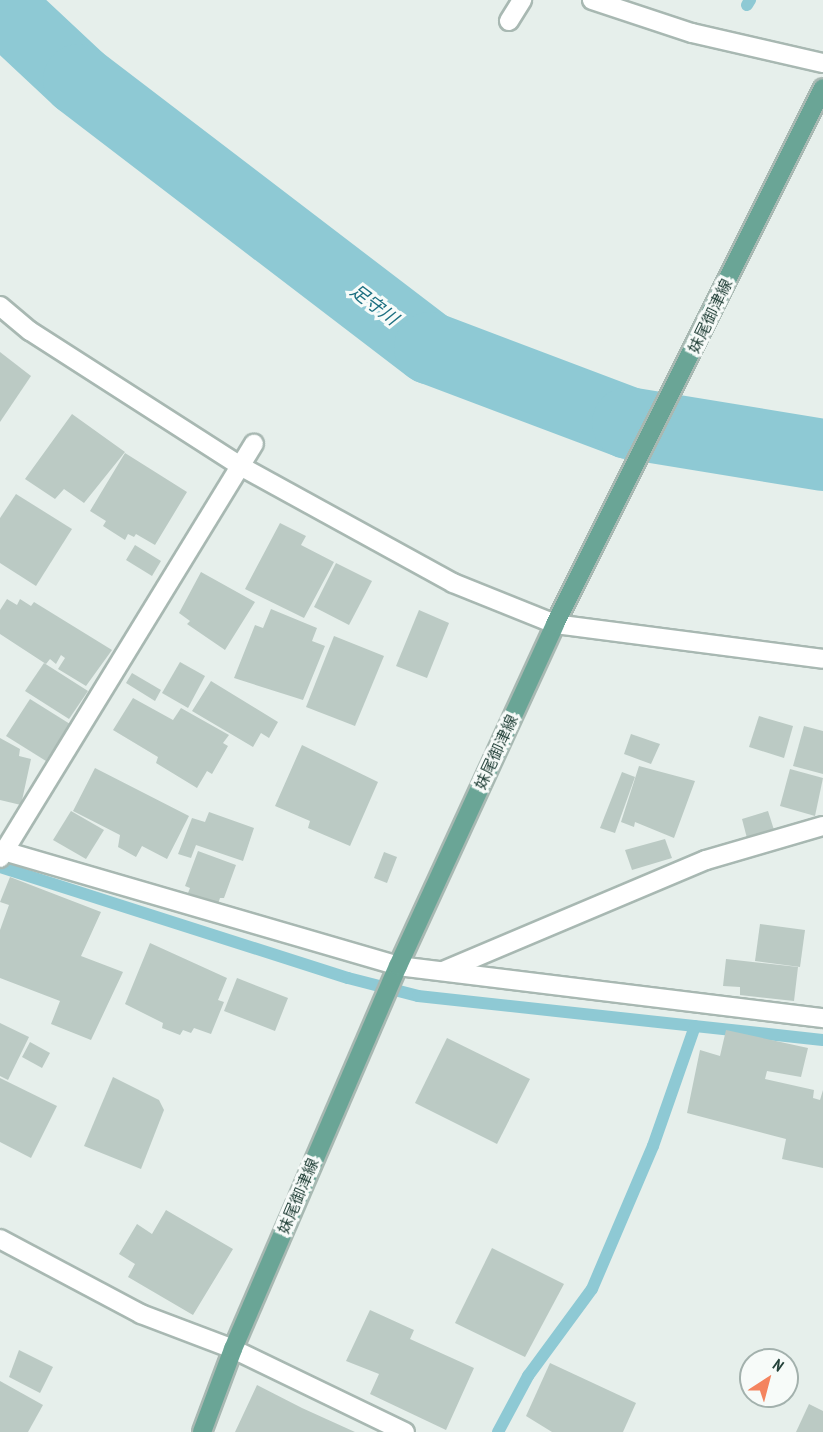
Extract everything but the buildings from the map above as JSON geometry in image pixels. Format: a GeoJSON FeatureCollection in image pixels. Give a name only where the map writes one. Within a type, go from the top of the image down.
{"type":"FeatureCollection","features":[{"type":"Feature","properties":{"kind":"main road","name":"妹尾御津線"},"geometry":{"type":"LineString","coordinates":[[202,1432],[232,1349],[396,970],[555,624],[578,583],[823,88]]}},
{"type":"Feature","properties":{"kind":"street"},"geometry":{"type":"LineString","coordinates":[[509,21],[522,0]]}},
{"type":"Feature","properties":{"kind":"street"},"geometry":{"type":"LineString","coordinates":[[592,0],[713,39],[823,63]]}},
{"type":"Feature","properties":{"kind":"street"},"geometry":{"type":"LineString","coordinates":[[0,306],[30,330],[242,467],[453,583],[555,624],[823,659]]}},
{"type":"Feature","properties":{"kind":"street"},"geometry":{"type":"LineString","coordinates":[[254,444],[242,467],[2,853],[396,970],[441,971],[823,1018]]}},
{"type":"Feature","properties":{"kind":"street"},"geometry":{"type":"LineString","coordinates":[[441,971],[706,860],[823,826]]}},
{"type":"Feature","properties":{"kind":"street"},"geometry":{"type":"LineString","coordinates":[[0,1239],[141,1314],[232,1349],[405,1432]]}},
{"type":"Feature","properties":{"kind":"waterway"},"geometry":{"type":"LineString","coordinates":[[747,5],[750,0]]}},
{"type":"Feature","properties":{"kind":"waterway","name":"足守川"},"geometry":{"type":"LineString","coordinates":[[0,6],[79,80],[430,348],[628,423],[823,455]]}},
{"type":"Feature","properties":{"kind":"waterway"},"geometry":{"type":"LineString","coordinates":[[0,867],[348,978],[418,996],[823,1040]]}},
{"type":"Feature","properties":{"kind":"waterway"},"geometry":{"type":"LineString","coordinates":[[498,1432],[528,1376],[592,1289],[653,1146],[695,1026]]}}]}
